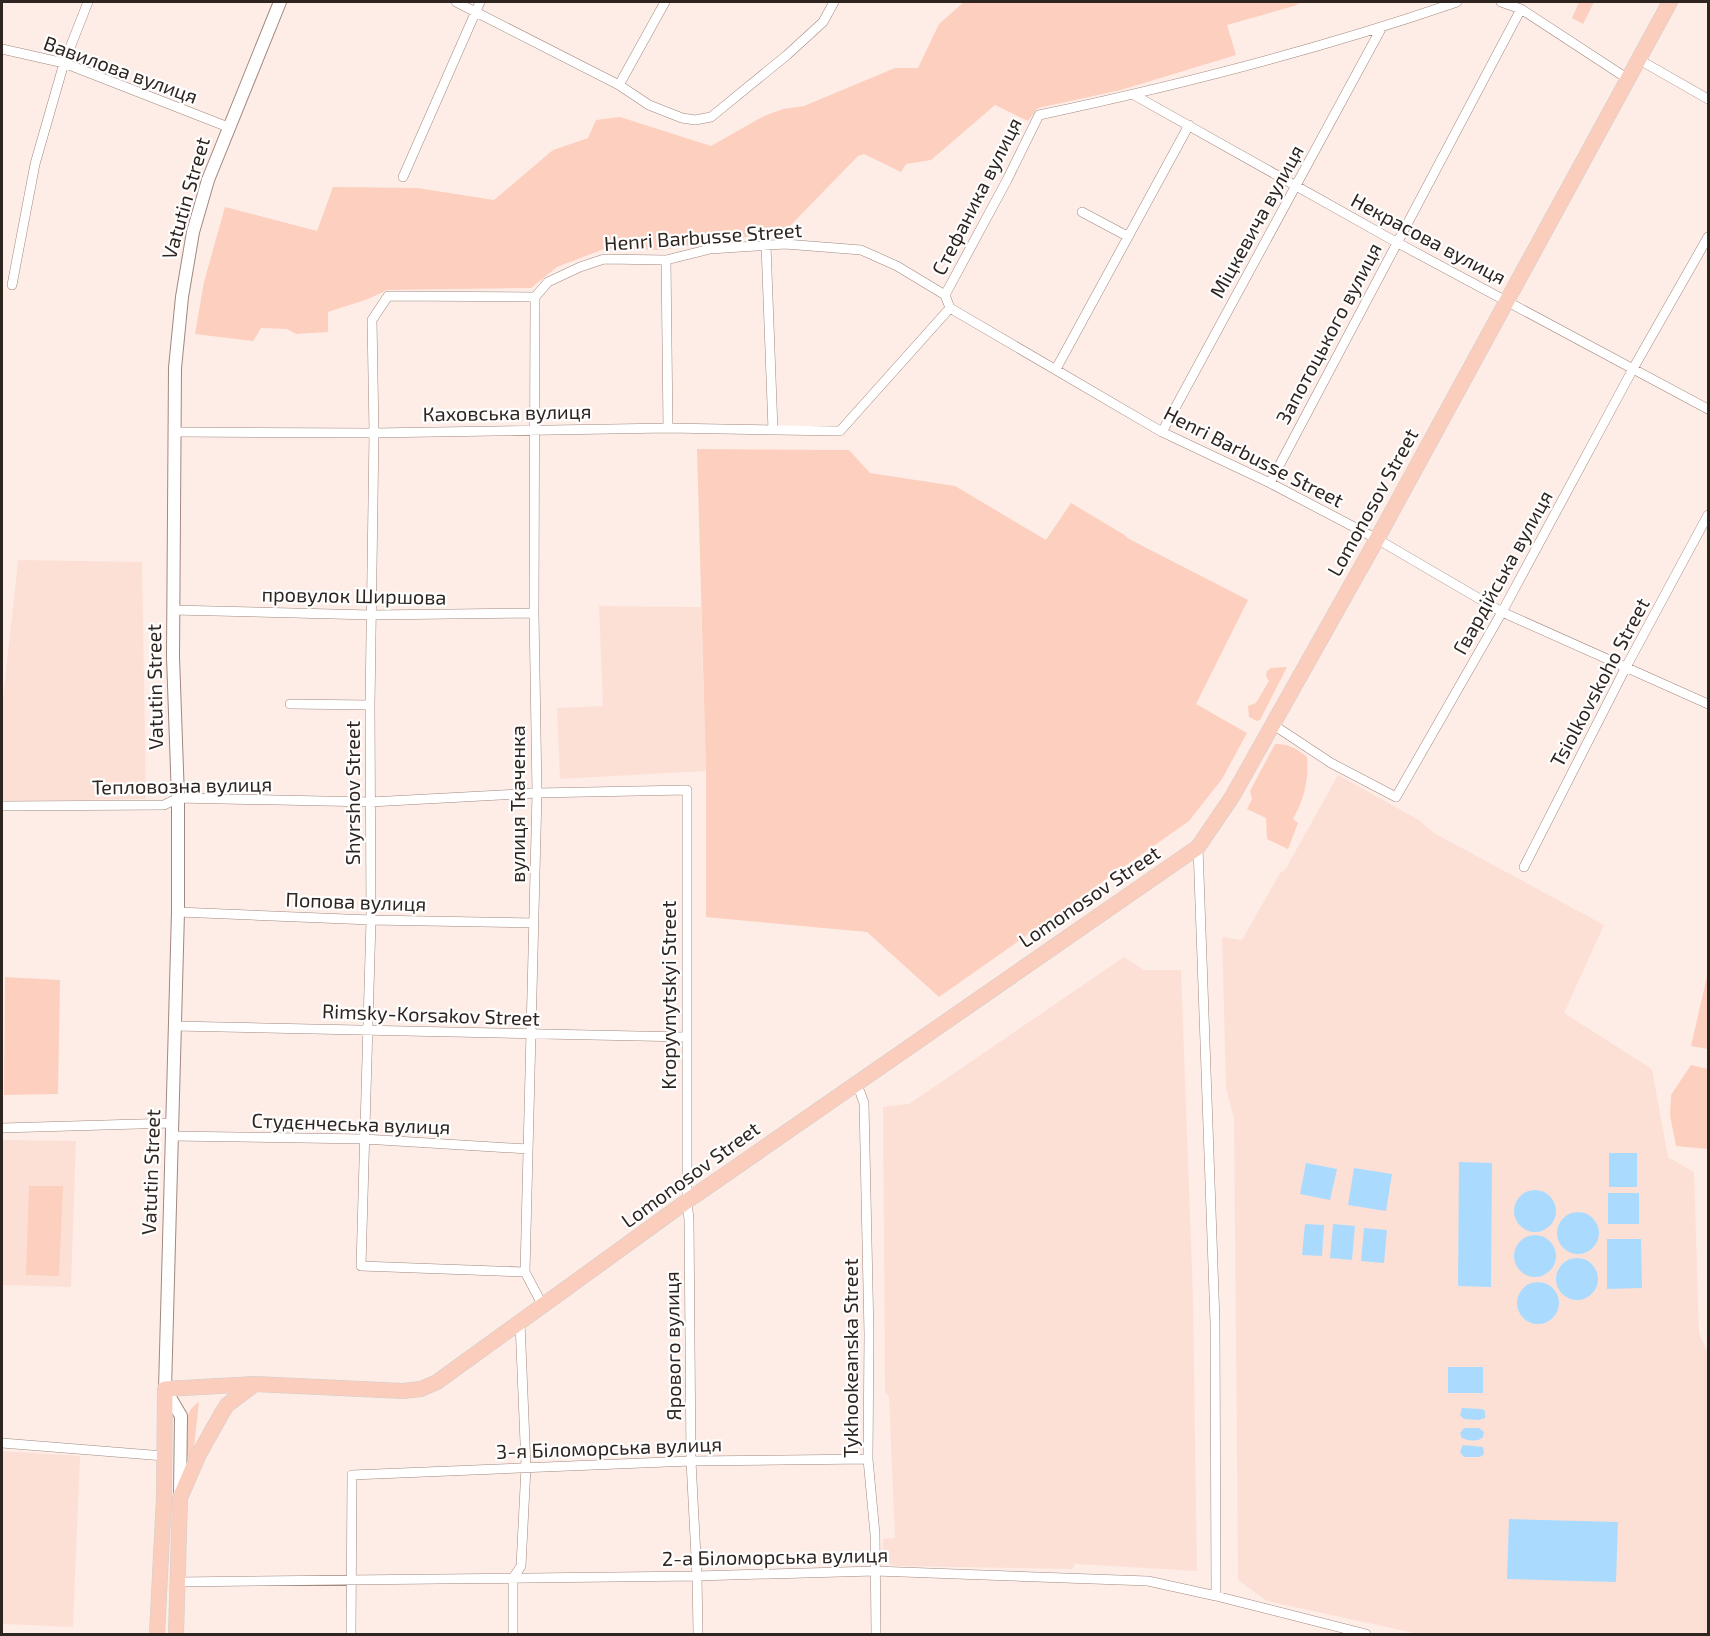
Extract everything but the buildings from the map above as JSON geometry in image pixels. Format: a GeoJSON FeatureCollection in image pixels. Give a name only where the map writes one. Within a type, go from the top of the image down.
{"type":"FeatureCollection","features":[{"type":"Feature","properties":{"kind":"main road","name":"Lomonosov Street"},"geometry":{"type":"LineString","coordinates":[[165,1389],[255,1384],[378,1391],[421,1389],[452,1372],[687,1201],[853,1084],[1198,847],[1232,797],[1377,539],[1670,2]]}},
{"type":"Feature","properties":{"kind":"main road"},"geometry":{"type":"LineString","coordinates":[[176,1635],[180,1498],[200,1454],[227,1405],[255,1384]]}},
{"type":"Feature","properties":{"kind":"main road","name":"Vatutin Street"},"geometry":{"type":"LineString","coordinates":[[158,1635],[165,1497],[165,1389]]}},
{"type":"Feature","properties":{"kind":"street"},"geometry":{"type":"LineString","coordinates":[[12,285],[35,164],[64,63],[88,2]]}},
{"type":"Feature","properties":{"kind":"street","name":"Vatutin Street"},"geometry":{"type":"LineString","coordinates":[[165,1389],[178,912],[178,798],[173,657],[175,368],[182,297],[193,232],[208,180],[228,127],[280,2]]}},
{"type":"Feature","properties":{"kind":"street"},"geometry":{"type":"LineString","coordinates":[[456,2],[619,85],[649,105],[682,118],[695,120],[711,117],[823,22],[834,2]]}},
{"type":"Feature","properties":{"kind":"street"},"geometry":{"type":"LineString","coordinates":[[403,177],[480,2]]}},
{"type":"Feature","properties":{"kind":"street"},"geometry":{"type":"LineString","coordinates":[[619,85],[665,2]]}},
{"type":"Feature","properties":{"kind":"street"},"geometry":{"type":"LineString","coordinates":[[1134,95],[1382,27],[1457,2]]}},
{"type":"Feature","properties":{"kind":"street"},"geometry":{"type":"LineString","coordinates":[[1501,2],[1521,9],[1628,79]]}},
{"type":"Feature","properties":{"kind":"street","name":"Запотоцького вулиця"},"geometry":{"type":"LineString","coordinates":[[1269,483],[1521,9]]}},
{"type":"Feature","properties":{"kind":"street","name":"Міцкевича вулиця"},"geometry":{"type":"LineString","coordinates":[[1162,432],[1382,27]]}},
{"type":"Feature","properties":{"kind":"street","name":"Вавилова вулиця"},"geometry":{"type":"LineString","coordinates":[[2,49],[64,63],[228,127]]}},
{"type":"Feature","properties":{"kind":"street"},"geometry":{"type":"LineString","coordinates":[[1638,59],[1708,99]]}},
{"type":"Feature","properties":{"kind":"street","name":"Некрасова вулиця"},"geometry":{"type":"LineString","coordinates":[[1134,95],[1396,242],[1634,367],[1708,409]]}},
{"type":"Feature","properties":{"kind":"street","name":"Стефаника вулиця"},"geometry":{"type":"LineString","coordinates":[[950,308],[945,295],[1039,115],[1134,95]]}},
{"type":"Feature","properties":{"kind":"street"},"geometry":{"type":"LineString","coordinates":[[1056,369],[1189,125]]}},
{"type":"Feature","properties":{"kind":"street"},"geometry":{"type":"LineString","coordinates":[[1082,212],[1127,236]]}},
{"type":"Feature","properties":{"kind":"street","name":"Гвардійська вулиця"},"geometry":{"type":"LineString","coordinates":[[1272,724],[1331,763],[1396,797],[1502,612],[1634,367],[1708,237]]}},
{"type":"Feature","properties":{"kind":"street","name":"Henri Barbusse Street"},"geometry":{"type":"LineString","coordinates":[[535,297],[548,282],[604,259],[666,260],[710,249],[785,244],[861,250],[897,266],[945,295]]}},
{"type":"Feature","properties":{"kind":"street"},"geometry":{"type":"LineString","coordinates":[[766,245],[773,430]]}},
{"type":"Feature","properties":{"kind":"street"},"geometry":{"type":"LineString","coordinates":[[666,260],[668,428]]}},
{"type":"Feature","properties":{"kind":"street","name":"Shyrshov Street"},"geometry":{"type":"LineString","coordinates":[[525,1272],[361,1266],[371,920],[370,705],[374,433],[372,320],[388,296],[535,297]]}},
{"type":"Feature","properties":{"kind":"street","name":"вулиця Ткаченка"},"geometry":{"type":"LineString","coordinates":[[535,297],[534,613],[537,793],[525,1272],[543,1306]]}},
{"type":"Feature","properties":{"kind":"street","name":"Henri Barbusse Street"},"geometry":{"type":"LineString","coordinates":[[950,308],[1162,432],[1269,483],[1377,539],[1502,612],[1708,704]]}},
{"type":"Feature","properties":{"kind":"street","name":"Каховська вулиця"},"geometry":{"type":"LineString","coordinates":[[174,432],[374,433],[668,428],[840,431],[950,308]]}},
{"type":"Feature","properties":{"kind":"street","name":"Tsiolkovskoho Street"},"geometry":{"type":"LineString","coordinates":[[1524,867],[1626,667],[1708,515]]}},
{"type":"Feature","properties":{"kind":"street","name":"провулок Ширшова"},"geometry":{"type":"LineString","coordinates":[[173,610],[372,615],[534,613]]}},
{"type":"Feature","properties":{"kind":"street"},"geometry":{"type":"LineString","coordinates":[[290,704],[370,705]]}},
{"type":"Feature","properties":{"kind":"street","name":"Тепловозна вулиця"},"geometry":{"type":"LineString","coordinates":[[2,806],[164,804],[178,798],[370,802],[537,793],[687,790]]}},
{"type":"Feature","properties":{"kind":"street","name":"Kropyvnytskyi Street"},"geometry":{"type":"LineString","coordinates":[[687,790],[687,1201]]}},
{"type":"Feature","properties":{"kind":"street"},"geometry":{"type":"LineString","coordinates":[[1198,847],[1215,1315],[1216,1596]]}},
{"type":"Feature","properties":{"kind":"street","name":"Попова вулиця"},"geometry":{"type":"LineString","coordinates":[[178,912],[371,920],[534,923]]}},
{"type":"Feature","properties":{"kind":"street","name":"Rimsky-Korsakov Street"},"geometry":{"type":"LineString","coordinates":[[175,1026],[686,1037]]}},
{"type":"Feature","properties":{"kind":"street","name":"Tykhookeanska Street"},"geometry":{"type":"LineString","coordinates":[[853,1084],[860,1092],[864,1103],[869,1334],[868,1459],[874,1534],[876,1635]]}},
{"type":"Feature","properties":{"kind":"street"},"geometry":{"type":"LineString","coordinates":[[2,1128],[173,1123]]}},
{"type":"Feature","properties":{"kind":"street","name":"Студєнчеська вулиця"},"geometry":{"type":"LineString","coordinates":[[172,1136],[364,1139],[528,1149]]}},
{"type":"Feature","properties":{"kind":"street","name":"Ярового вулиця"},"geometry":{"type":"LineString","coordinates":[[687,1201],[691,1461],[698,1635]]}},
{"type":"Feature","properties":{"kind":"street"},"geometry":{"type":"LineString","coordinates":[[513,1635],[513,1578],[521,1566],[526,1467],[520,1322]]}},
{"type":"Feature","properties":{"kind":"street"},"geometry":{"type":"LineString","coordinates":[[165,1389],[181,1416],[180,1498]]}},
{"type":"Feature","properties":{"kind":"street"},"geometry":{"type":"LineString","coordinates":[[2,1443],[164,1456]]}},
{"type":"Feature","properties":{"kind":"street","name":"3-я Біломорська вулиця"},"geometry":{"type":"LineString","coordinates":[[353,1580],[352,1475],[691,1461],[868,1459]]}},
{"type":"Feature","properties":{"kind":"street","name":"2-а Біломорська вулиця"},"geometry":{"type":"LineString","coordinates":[[178,1582],[697,1576],[875,1571],[1148,1581],[1216,1596],[1345,1632],[1366,1635]]}},
{"type":"Feature","properties":{"kind":"street"},"geometry":{"type":"LineString","coordinates":[[351,1635],[353,1580]]}},
{"type":"Feature","properties":{"kind":"shaded area"},"geometry":{"type":"Polygon","coordinates":[[[964,2],[1302,2],[1227,25],[1236,55],[1121,90],[1038,108],[1028,121],[995,105],[931,160],[906,164],[901,172],[864,154],[858,156],[785,231],[661,250],[604,249],[557,267],[531,288],[387,290],[328,312],[328,332],[296,334],[287,329],[261,328],[253,341],[195,334],[204,282],[225,207],[317,231],[333,187],[417,188],[494,200],[553,150],[588,138],[596,120],[620,117],[711,146],[764,116],[783,109],[804,106],[895,68],[918,68],[939,24],[964,2]]]}},
{"type":"Feature","properties":{"kind":"shaded area"},"geometry":{"type":"Polygon","coordinates":[[[1579,2],[1594,2],[1583,24],[1572,18],[1579,2]]]}},
{"type":"Feature","properties":{"kind":"shaded area"},"geometry":{"type":"Polygon","coordinates":[[[697,449],[849,450],[870,473],[955,486],[1046,540],[1071,503],[1129,539],[1248,600],[1196,704],[1247,733],[1222,779],[1189,821],[939,997],[867,932],[706,917],[706,771],[697,449]]]}},
{"type":"Feature","properties":{"kind":"shaded area"},"geometry":{"type":"Polygon","coordinates":[[[18,560],[142,562],[146,799],[2,801],[2,708],[18,560]]]}},
{"type":"Feature","properties":{"kind":"shaded area"},"geometry":{"type":"Polygon","coordinates":[[[599,606],[701,607],[706,771],[560,779],[557,708],[603,706],[599,606]]]}},
{"type":"Feature","properties":{"kind":"shaded area"},"geometry":{"type":"Polygon","coordinates":[[[1287,667],[1260,720],[1249,717],[1248,706],[1256,703],[1269,681],[1266,676],[1267,671],[1271,668],[1287,667]]]}},
{"type":"Feature","properties":{"kind":"shaded area"},"geometry":{"type":"Polygon","coordinates":[[[1275,744],[1292,747],[1307,757],[1305,789],[1293,819],[1298,823],[1288,849],[1267,839],[1266,818],[1247,809],[1252,799],[1250,791],[1275,744]]]}},
{"type":"Feature","properties":{"kind":"shaded area"},"geometry":{"type":"Polygon","coordinates":[[[1338,775],[1419,820],[1434,833],[1604,925],[1564,1013],[1652,1069],[1668,1157],[1694,1172],[1699,1333],[1708,1353],[1708,1634],[1419,1634],[1267,1601],[1238,1580],[1234,1119],[1226,1088],[1222,937],[1242,940],[1280,873],[1285,870],[1338,775]]]}},
{"type":"Feature","properties":{"kind":"shaded area"},"geometry":{"type":"Polygon","coordinates":[[[1124,957],[1144,970],[1181,970],[1193,1296],[1197,1571],[1075,1564],[1073,1569],[896,1566],[883,1562],[883,1539],[895,1538],[889,1397],[885,1392],[883,1107],[909,1104],[1124,957]]]}},
{"type":"Feature","properties":{"kind":"shaded area"},"geometry":{"type":"Polygon","coordinates":[[[1708,972],[1708,1049],[1691,1046],[1708,972]]]}},
{"type":"Feature","properties":{"kind":"shaded area"},"geometry":{"type":"Polygon","coordinates":[[[5,977],[60,980],[58,1094],[4,1095],[5,977]]]}},
{"type":"Feature","properties":{"kind":"shaded area"},"geometry":{"type":"Polygon","coordinates":[[[1691,1065],[1708,1069],[1708,1149],[1676,1146],[1670,1115],[1671,1095],[1691,1065]]]}},
{"type":"Feature","properties":{"kind":"shaded area"},"geometry":{"type":"Polygon","coordinates":[[[2,1140],[76,1141],[71,1287],[2,1285],[2,1140]]]}},
{"type":"Feature","properties":{"kind":"shaded area"},"geometry":{"type":"Polygon","coordinates":[[[29,1186],[63,1186],[59,1276],[26,1275],[29,1186]]]}},
{"type":"Feature","properties":{"kind":"shaded area"},"geometry":{"type":"Polygon","coordinates":[[[199,1402],[193,1457],[185,1457],[187,1419],[193,1406],[199,1402]]]}},
{"type":"Feature","properties":{"kind":"shaded area"},"geometry":{"type":"Polygon","coordinates":[[[2,1451],[80,1456],[73,1627],[2,1624],[2,1451]]]}},
{"type":"Feature","properties":{"kind":"water"},"geometry":{"type":"Polygon","coordinates":[[[1609,1153],[1637,1153],[1637,1187],[1609,1187],[1609,1153]]]}},
{"type":"Feature","properties":{"kind":"water"},"geometry":{"type":"Polygon","coordinates":[[[1459,1162],[1492,1163],[1491,1287],[1458,1286],[1459,1162]]]}},
{"type":"Feature","properties":{"kind":"water"},"geometry":{"type":"Polygon","coordinates":[[[1306,1163],[1337,1169],[1330,1200],[1300,1194],[1306,1163]]]}},
{"type":"Feature","properties":{"kind":"water"},"geometry":{"type":"Polygon","coordinates":[[[1354,1168],[1392,1174],[1386,1211],[1348,1205],[1354,1168]]]}},
{"type":"Feature","properties":{"kind":"water"},"geometry":{"type":"Polygon","coordinates":[[[1535,1190],[1550,1196],[1556,1211],[1550,1226],[1535,1232],[1520,1226],[1514,1211],[1520,1196],[1535,1190]]]}},
{"type":"Feature","properties":{"kind":"water"},"geometry":{"type":"Polygon","coordinates":[[[1608,1193],[1639,1193],[1639,1224],[1608,1224],[1608,1193]]]}},
{"type":"Feature","properties":{"kind":"water"},"geometry":{"type":"Polygon","coordinates":[[[1578,1212],[1593,1218],[1599,1233],[1593,1248],[1578,1254],[1563,1248],[1557,1233],[1563,1218],[1578,1212]]]}},
{"type":"Feature","properties":{"kind":"water"},"geometry":{"type":"Polygon","coordinates":[[[1305,1224],[1324,1225],[1322,1256],[1302,1255],[1305,1224]]]}},
{"type":"Feature","properties":{"kind":"water"},"geometry":{"type":"Polygon","coordinates":[[[1333,1224],[1355,1226],[1352,1260],[1330,1258],[1333,1224]]]}},
{"type":"Feature","properties":{"kind":"water"},"geometry":{"type":"Polygon","coordinates":[[[1364,1228],[1387,1230],[1384,1263],[1361,1261],[1364,1228]]]}},
{"type":"Feature","properties":{"kind":"water"},"geometry":{"type":"Polygon","coordinates":[[[1535,1235],[1550,1241],[1556,1256],[1550,1271],[1535,1277],[1520,1271],[1514,1256],[1520,1241],[1535,1235]]]}},
{"type":"Feature","properties":{"kind":"water"},"geometry":{"type":"Polygon","coordinates":[[[1607,1239],[1641,1239],[1642,1288],[1607,1289],[1607,1239]]]}},
{"type":"Feature","properties":{"kind":"water"},"geometry":{"type":"Polygon","coordinates":[[[1577,1258],[1592,1264],[1598,1279],[1592,1294],[1577,1300],[1562,1294],[1556,1279],[1562,1264],[1577,1258]]]}},
{"type":"Feature","properties":{"kind":"water"},"geometry":{"type":"Polygon","coordinates":[[[1538,1282],[1553,1288],[1559,1303],[1553,1318],[1538,1324],[1523,1318],[1517,1303],[1523,1288],[1538,1282]]]}},
{"type":"Feature","properties":{"kind":"water"},"geometry":{"type":"Polygon","coordinates":[[[1448,1367],[1483,1367],[1483,1393],[1448,1393],[1448,1367]]]}},
{"type":"Feature","properties":{"kind":"water"},"geometry":{"type":"Polygon","coordinates":[[[1462,1408],[1482,1409],[1485,1411],[1485,1418],[1464,1419],[1460,1415],[1462,1408]]]}},
{"type":"Feature","properties":{"kind":"water"},"geometry":{"type":"Polygon","coordinates":[[[1464,1428],[1479,1428],[1484,1432],[1483,1437],[1479,1440],[1462,1438],[1460,1433],[1464,1428]]]}},
{"type":"Feature","properties":{"kind":"water"},"geometry":{"type":"Polygon","coordinates":[[[1463,1445],[1483,1447],[1484,1454],[1480,1457],[1464,1457],[1460,1452],[1463,1445]]]}},
{"type":"Feature","properties":{"kind":"water"},"geometry":{"type":"Polygon","coordinates":[[[1509,1519],[1618,1522],[1616,1582],[1507,1579],[1509,1519]]]}}]}
